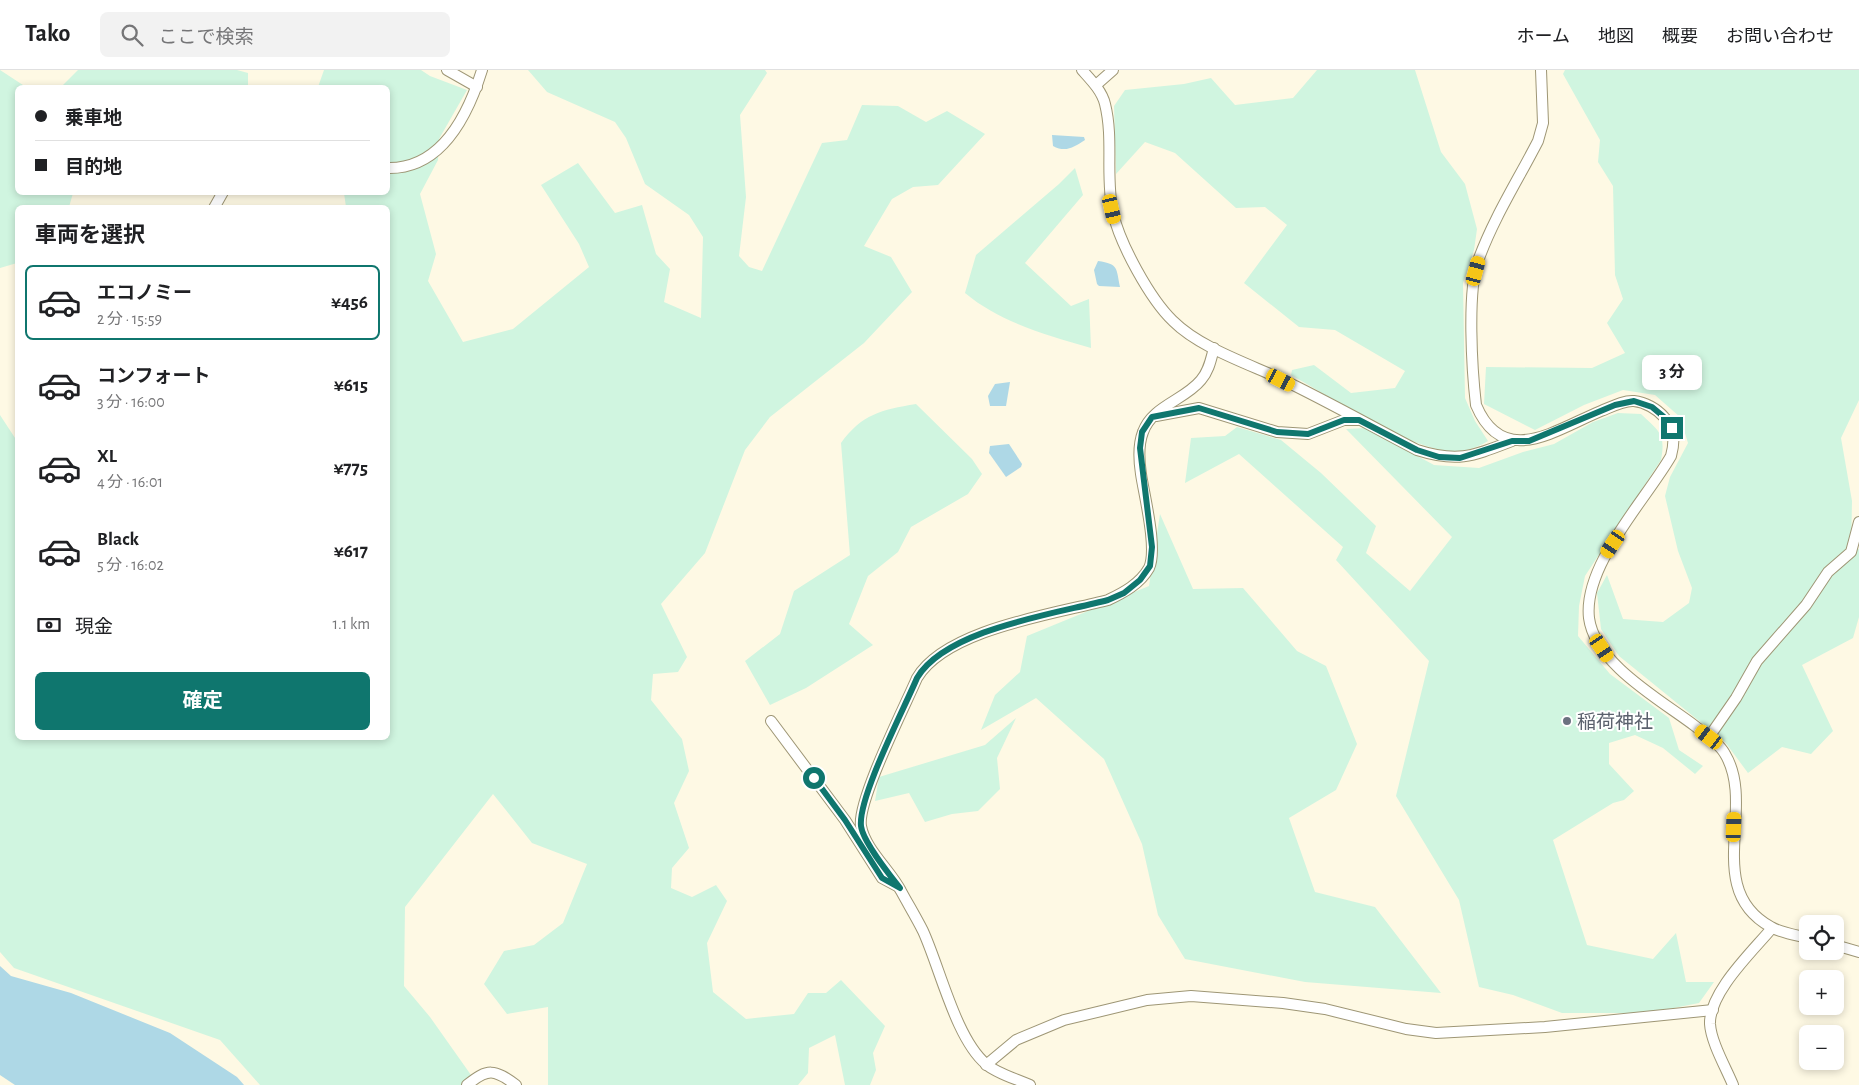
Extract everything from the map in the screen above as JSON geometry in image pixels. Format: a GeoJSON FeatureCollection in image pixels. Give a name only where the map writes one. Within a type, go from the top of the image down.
{"type":"FeatureCollection","features":[{"type":"Feature","properties":{"kind":"street"},"geometry":{"type":"LineString","coordinates":[[446,70],[477,87]]}},
{"type":"Feature","properties":{"kind":"street"},"geometry":{"type":"LineString","coordinates":[[390,168],[414,164],[445,145],[477,87],[482,70]]}},
{"type":"Feature","properties":{"kind":"street"},"geometry":{"type":"LineString","coordinates":[[1082,70],[1096,85],[1105,103],[1108,128],[1109,196],[1115,222],[1125,248],[1145,283],[1173,322],[1214,348],[1417,450],[1439,457],[1460,458],[1512,441],[1529,441],[1615,405],[1634,401],[1652,407],[1664,417],[1672,428],[1674,443],[1671,456],[1603,559],[1592,584],[1589,599],[1589,619],[1596,639],[1622,671],[1709,737],[1725,753],[1733,771],[1736,790],[1733,863],[1736,882],[1747,904],[1758,918],[1772,928],[1799,936]]}},
{"type":"Feature","properties":{"kind":"street"},"geometry":{"type":"LineString","coordinates":[[1096,85],[1113,70]]}},
{"type":"Feature","properties":{"kind":"street"},"geometry":{"type":"LineString","coordinates":[[1512,441],[1494,433],[1482,421],[1476,406],[1473,282],[1478,261],[1489,236],[1538,140],[1543,124],[1541,70]]}},
{"type":"Feature","properties":{"kind":"street"},"geometry":{"type":"LineString","coordinates":[[1030,1085],[986,1065],[971,1046],[923,931],[900,888],[874,852],[861,827],[862,812],[868,789],[917,678],[924,667],[938,655],[966,639],[992,630],[1108,600],[1124,593],[1140,580],[1150,566],[1152,547],[1140,448],[1142,432],[1152,417],[1202,379],[1214,348]]}},
{"type":"Feature","properties":{"kind":"street"},"geometry":{"type":"LineString","coordinates":[[1152,417],[1199,408],[1277,432],[1308,434],[1344,420],[1359,420]]}},
{"type":"Feature","properties":{"kind":"street"},"geometry":{"type":"LineString","coordinates":[[1709,737],[1736,698],[1757,661],[1806,605],[1828,572],[1851,552],[1859,522]]}},
{"type":"Feature","properties":{"kind":"street"},"geometry":{"type":"LineString","coordinates":[[771,721],[845,820],[882,878],[900,888]]}},
{"type":"Feature","properties":{"kind":"street"},"geometry":{"type":"LineString","coordinates":[[1733,1085],[1718,1052],[1710,1024],[1713,1010],[1717,997],[1726,983],[1772,928]]}},
{"type":"Feature","properties":{"kind":"street"},"geometry":{"type":"LineString","coordinates":[[1844,947],[1859,952]]}},
{"type":"Feature","properties":{"kind":"street"},"geometry":{"type":"LineString","coordinates":[[986,1065],[1016,1040],[1032,1031],[1102,1009],[1147,1000],[1182,997],[1283,1003],[1326,1009],[1406,1029],[1436,1033],[1545,1027],[1713,1010]]}},
{"type":"Feature","properties":{"kind":"street"},"geometry":{"type":"LineString","coordinates":[[466,1085],[479,1075],[488,1072],[498,1072],[516,1085]]}},
{"type":"Feature","properties":{"kind":"green space"},"geometry":{"type":"Polygon","coordinates":[[[0,70],[23,85],[15,85],[15,195],[72,195],[70,205],[15,205],[15,264],[0,268],[0,70]]]}},
{"type":"Feature","properties":{"kind":"green space"},"geometry":{"type":"Polygon","coordinates":[[[78,70],[237,70],[248,73],[248,85],[63,85],[78,70]]]}},
{"type":"Feature","properties":{"kind":"green space"},"geometry":{"type":"Polygon","coordinates":[[[324,70],[421,70],[430,76],[467,90],[439,139],[438,160],[420,194],[436,254],[428,281],[463,342],[513,329],[589,267],[579,244],[541,185],[578,163],[615,213],[642,205],[656,254],[670,269],[664,302],[701,318],[703,237],[689,215],[645,184],[626,138],[615,122],[547,92],[528,70],[765,70],[767,73],[740,115],[746,197],[739,256],[749,267],[762,271],[822,143],[847,140],[862,105],[898,106],[926,122],[947,111],[985,134],[938,185],[913,187],[892,199],[864,246],[891,257],[912,292],[864,343],[770,417],[745,450],[705,553],[661,604],[687,657],[678,672],[653,674],[651,700],[682,739],[689,771],[674,803],[689,848],[672,868],[671,888],[692,897],[716,885],[727,901],[707,943],[713,992],[746,1019],[794,1014],[808,993],[826,993],[841,980],[885,1026],[873,1053],[876,1070],[870,1085],[845,1085],[835,1035],[809,1048],[808,1073],[798,1085],[548,1085],[548,1007],[507,1014],[484,984],[504,951],[534,945],[563,923],[587,864],[532,843],[493,794],[405,907],[404,986],[430,1017],[471,1075],[464,1085],[260,1085],[220,1040],[14,968],[0,952],[0,415],[15,438],[15,740],[390,740],[390,205],[346,205],[344,195],[390,195],[390,85],[319,85],[324,70]]]}},
{"type":"Feature","properties":{"kind":"green space"},"geometry":{"type":"Polygon","coordinates":[[[1317,70],[1415,70],[1441,152],[1465,184],[1477,229],[1474,250],[1463,283],[1465,398],[1475,421],[1488,441],[1479,446],[1463,451],[1447,451],[1409,440],[1291,375],[1292,370],[1314,365],[1351,393],[1395,388],[1405,371],[1335,330],[1299,327],[1244,283],[1287,225],[1265,207],[1236,208],[1175,153],[1145,142],[1116,174],[1114,106],[1125,90],[1184,84],[1211,78],[1235,105],[1293,98],[1317,70]]]}},
{"type":"Feature","properties":{"kind":"green space"},"geometry":{"type":"Polygon","coordinates":[[[1565,70],[1859,70],[1859,400],[1841,438],[1852,501],[1851,551],[1859,549],[1859,617],[1853,638],[1802,665],[1833,731],[1811,754],[1782,747],[1748,773],[1725,742],[1619,656],[1601,629],[1597,593],[1607,575],[1623,619],[1663,622],[1689,603],[1692,588],[1678,551],[1665,496],[1670,477],[1688,443],[1680,417],[1655,395],[1623,390],[1584,405],[1535,430],[1484,404],[1486,367],[1592,368],[1625,353],[1607,323],[1623,299],[1615,275],[1613,186],[1598,162],[1600,140],[1563,74],[1565,70]]]}},
{"type":"Feature","properties":{"kind":"green space"},"geometry":{"type":"Polygon","coordinates":[[[1075,168],[1083,195],[1025,263],[1071,306],[1089,299],[1091,348],[1025,327],[994,312],[965,293],[976,255],[1075,168]]]}},
{"type":"Feature","properties":{"kind":"green space"},"geometry":{"type":"Polygon","coordinates":[[[916,404],[972,459],[982,474],[968,494],[911,527],[898,552],[868,576],[849,624],[873,645],[806,688],[770,705],[745,661],[780,634],[794,591],[850,555],[841,443],[865,419],[882,411],[916,404]]]}},
{"type":"Feature","properties":{"kind":"green space"},"geometry":{"type":"Polygon","coordinates":[[[1618,413],[1641,414],[1657,429],[1663,444],[1661,460],[1585,576],[1579,606],[1578,636],[1610,674],[1669,718],[1679,750],[1703,766],[1695,774],[1663,748],[1635,735],[1609,743],[1609,764],[1634,791],[1624,800],[1613,803],[1553,840],[1587,945],[1653,959],[1676,933],[1686,982],[1714,982],[1699,1003],[1649,1013],[1562,1013],[1513,995],[1479,987],[1459,900],[1396,796],[1429,661],[1336,560],[1343,547],[1239,454],[1185,483],[1191,438],[1225,436],[1237,427],[1281,440],[1321,473],[1376,526],[1366,553],[1410,591],[1452,537],[1346,429],[1366,428],[1434,465],[1479,468],[1523,452],[1554,444],[1593,422],[1618,413]]]}},
{"type":"Feature","properties":{"kind":"green space"},"geometry":{"type":"Polygon","coordinates":[[[1160,514],[1193,589],[1243,588],[1297,651],[1326,666],[1357,744],[1336,790],[1289,818],[1315,892],[1375,907],[1441,993],[1305,982],[1185,959],[1158,915],[1142,844],[1104,759],[1036,698],[981,730],[995,695],[1020,672],[1027,636],[1149,586],[1160,514]]]}},
{"type":"Feature","properties":{"kind":"green space"},"geometry":{"type":"Polygon","coordinates":[[[1016,718],[997,758],[1000,789],[978,811],[952,814],[925,822],[909,793],[875,801],[879,777],[985,745],[1016,718]]]}},
{"type":"Feature","properties":{"kind":"water"},"geometry":{"type":"Polygon","coordinates":[[[1052,135],[1084,137],[1085,140],[1073,147],[1062,149],[1053,146],[1052,135]]]}},
{"type":"Feature","properties":{"kind":"water"},"geometry":{"type":"Polygon","coordinates":[[[1098,261],[1110,264],[1115,268],[1120,287],[1099,286],[1097,284],[1094,270],[1098,261]]]}},
{"type":"Feature","properties":{"kind":"water"},"geometry":{"type":"Polygon","coordinates":[[[1010,382],[1006,406],[990,406],[988,396],[995,384],[1010,382]]]}},
{"type":"Feature","properties":{"kind":"water"},"geometry":{"type":"Polygon","coordinates":[[[1009,444],[1022,464],[1021,467],[1006,477],[989,453],[990,446],[1009,444]]]}},
{"type":"Feature","properties":{"kind":"water"},"geometry":{"type":"Polygon","coordinates":[[[0,966],[11,976],[71,993],[170,1033],[237,1077],[244,1085],[15,1085],[0,1075],[0,966]]]}},
{"type":"Feature","properties":{"kind":"place","name":"稲荷神社"},"geometry":{"type":"Point","coordinates":[1567,721]}},
{"type":"Feature","properties":{"kind":"route"},"geometry":{"type":"LineString","coordinates":[[814,778],[845,820],[882,878],[900,888],[874,852],[861,827],[862,812],[868,789],[917,678],[924,667],[938,655],[966,639],[992,630],[1108,600],[1124,593],[1140,580],[1150,566],[1152,547],[1140,465],[1140,448],[1142,432],[1152,417],[1199,408],[1277,432],[1308,434],[1344,420],[1359,420],[1417,450],[1439,457],[1460,458],[1482,453],[1512,441],[1529,441],[1615,405],[1634,401],[1652,407],[1664,417],[1672,428]]}}]}
